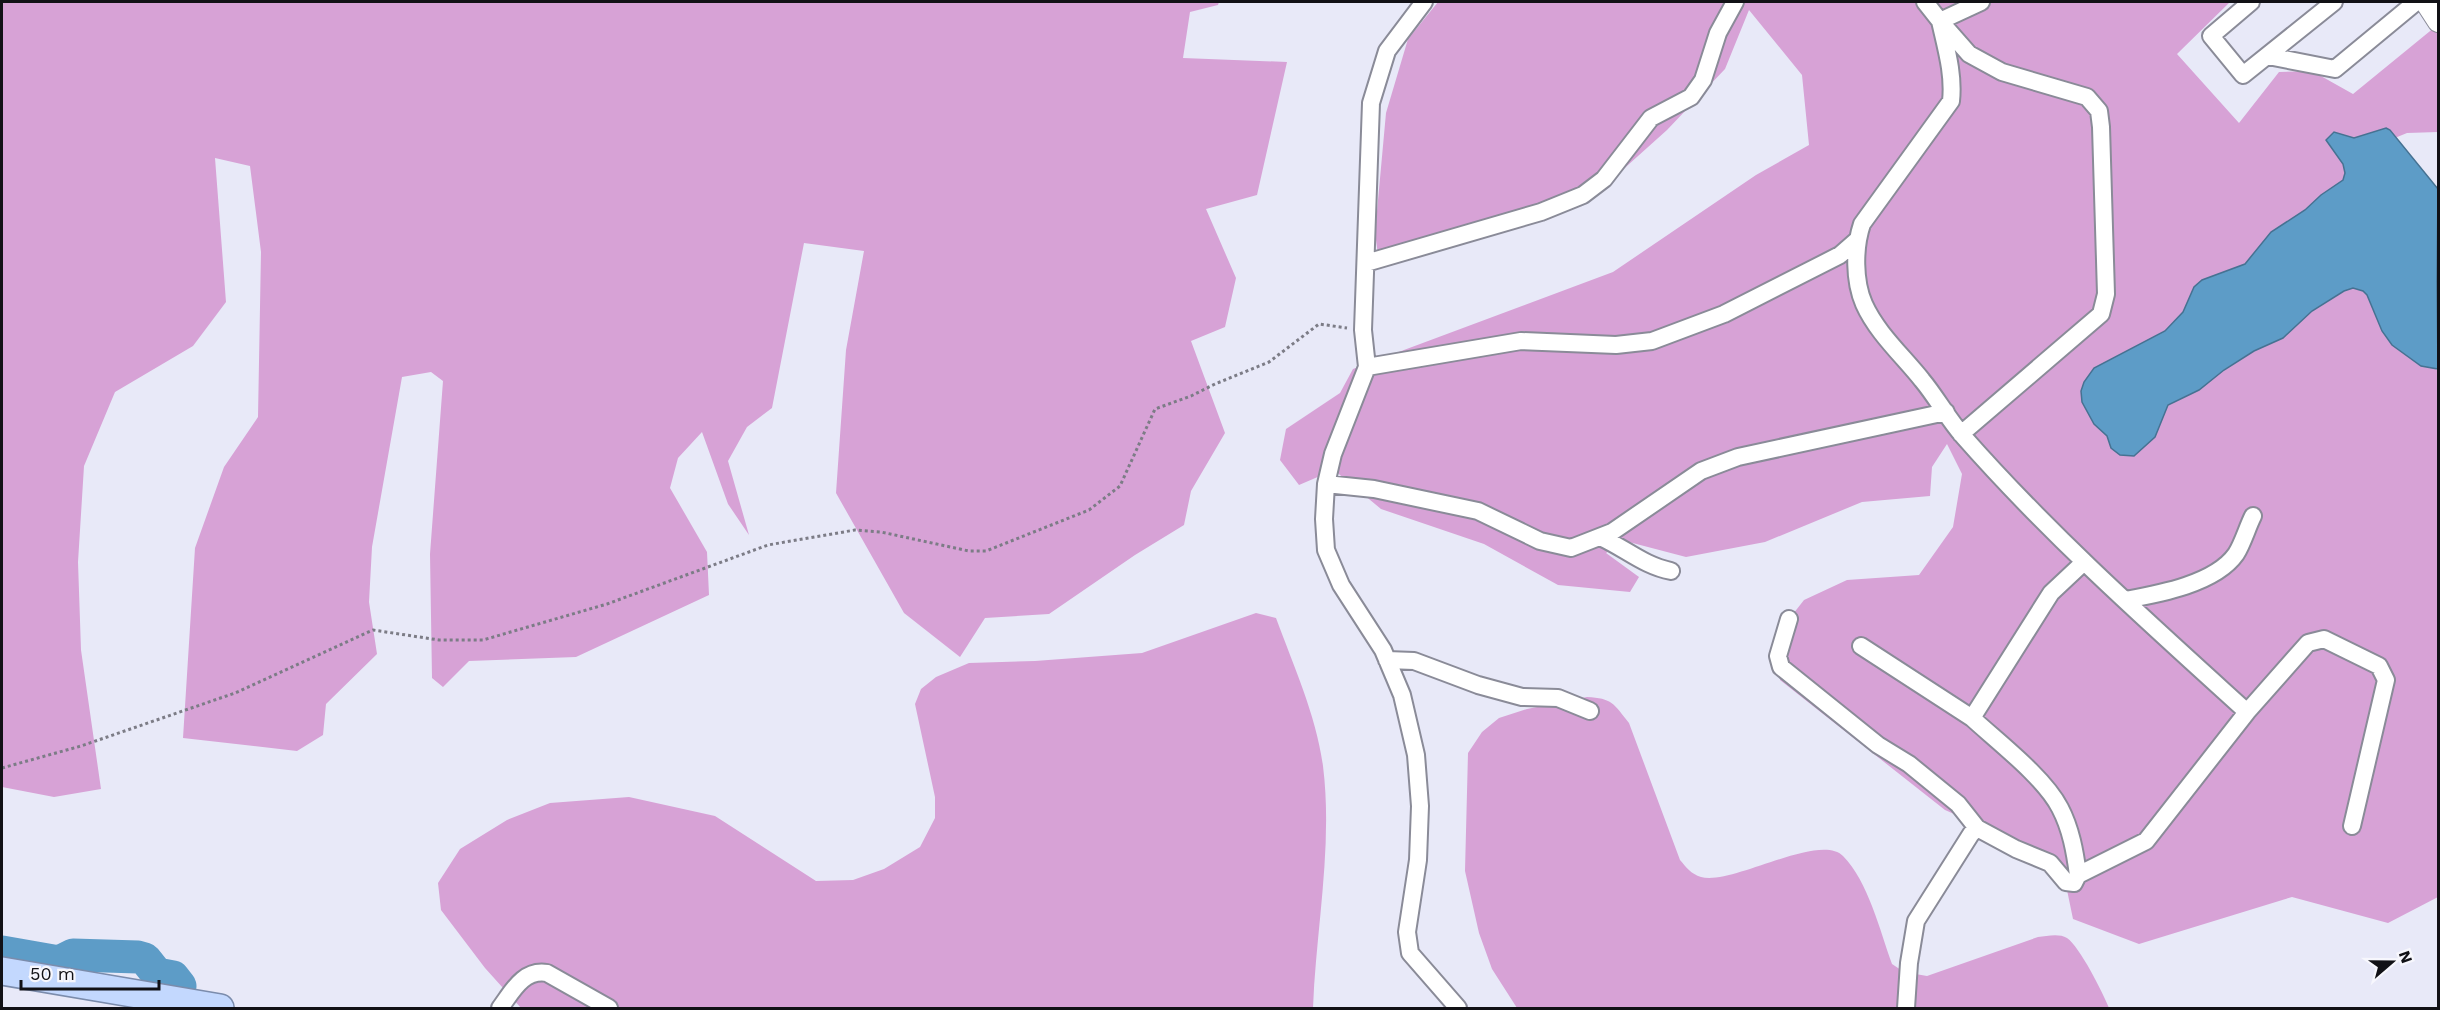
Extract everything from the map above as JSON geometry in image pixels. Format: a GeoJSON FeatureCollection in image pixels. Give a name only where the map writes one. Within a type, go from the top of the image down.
{"type":"FeatureCollection","features":[{"type":"Feature","properties":{"kind":"highway"},"geometry":{"type":"LineString","coordinates":[[2,971],[220,1008]]}},
{"type":"Feature","properties":{"kind":"street"},"geometry":{"type":"LineString","coordinates":[[1424,2],[1387,51],[1371,103],[1363,330],[1367,367],[1333,454],[1326,483],[1324,519],[1326,550],[1341,585],[1387,660],[1402,695],[1416,754],[1420,806],[1418,860],[1407,932],[1410,953],[1458,1008]]}},
{"type":"Feature","properties":{"kind":"street"},"geometry":{"type":"LineString","coordinates":[[1366,263],[1540,212],[1583,195],[1604,179],[1651,118],[1691,97],[1703,80],[1718,33],[1734,2]]}},
{"type":"Feature","properties":{"kind":"street"},"geometry":{"type":"LineString","coordinates":[[1925,2],[1969,54],[2002,72],[2086,97],[2099,111],[2101,127],[2106,294],[2101,314],[1961,434]]}},
{"type":"Feature","properties":{"kind":"street"},"geometry":{"type":"LineString","coordinates":[[1940,21],[1981,2]]}},
{"type":"Feature","properties":{"kind":"street"},"geometry":{"type":"LineString","coordinates":[[2251,2],[2211,36],[2243,75],[2334,2]]}},
{"type":"Feature","properties":{"kind":"street"},"geometry":{"type":"LineString","coordinates":[[2268,56],[2335,69],[2416,2]]}},
{"type":"Feature","properties":{"kind":"street"},"geometry":{"type":"LineString","coordinates":[[2425,2],[2439,22]]}},
{"type":"Feature","properties":{"kind":"street"},"geometry":{"type":"LineString","coordinates":[[1940,21],[1950,67],[1951,102],[1862,224],[1856,241],[1857,271],[1864,303],[1880,330],[1924,382],[1961,434],[2083,563],[2247,712]]}},
{"type":"Feature","properties":{"kind":"street"},"geometry":{"type":"LineString","coordinates":[[1367,367],[1521,341],[1616,345],[1652,341],[1724,315],[1840,255],[1856,241]]}},
{"type":"Feature","properties":{"kind":"street"},"geometry":{"type":"LineString","coordinates":[[1326,483],[1434,500],[1478,511],[1540,541],[1571,548],[1611,532],[1701,471],[1738,457],[1946,412]]}},
{"type":"Feature","properties":{"kind":"street"},"geometry":{"type":"LineString","coordinates":[[2125,600],[2171,592],[2215,572],[2235,555],[2253,516]]}},
{"type":"Feature","properties":{"kind":"street"},"geometry":{"type":"LineString","coordinates":[[1600,537],[1617,544],[1654,568],[1671,571]]}},
{"type":"Feature","properties":{"kind":"street"},"geometry":{"type":"LineString","coordinates":[[1972,718],[2051,593],[2083,563]]}},
{"type":"Feature","properties":{"kind":"street"},"geometry":{"type":"LineString","coordinates":[[1789,619],[1778,657],[1780,667],[1878,745],[1909,764],[1934,784],[1958,804],[1977,828],[2016,849],[2050,863],[2066,882],[2074,883],[2078,875],[2074,845],[2059,806],[2036,777],[1972,718],[1861,646]]}},
{"type":"Feature","properties":{"kind":"street"},"geometry":{"type":"LineString","coordinates":[[2078,875],[2146,841],[2247,712],[2308,643],[2324,639],[2379,666],[2386,680],[2352,826]]}},
{"type":"Feature","properties":{"kind":"street"},"geometry":{"type":"LineString","coordinates":[[1387,660],[1413,661],[1489,688],[1522,697],[1558,698],[1590,711]]}},
{"type":"Feature","properties":{"kind":"street"},"geometry":{"type":"LineString","coordinates":[[1906,1008],[1909,963],[1916,921],[1977,828]]}},
{"type":"Feature","properties":{"kind":"street"},"geometry":{"type":"LineString","coordinates":[[500,1008],[519,982],[527,975],[537,971],[547,974],[609,1008]]}},
{"type":"Feature","properties":{"kind":"path"},"geometry":{"type":"LineString","coordinates":[[2,768],[81,746],[235,693],[373,630],[439,640],[483,640],[607,604],[768,545],[855,530],[881,532],[969,550],[986,551],[1089,510],[1120,486],[1155,409],[1269,362],[1319,324],[1363,330]]}},
{"type":"Feature","properties":{"kind":"shaded area"},"geometry":{"type":"Polygon","coordinates":[[[2,2],[1219,2],[1218,5],[1190,12],[1183,58],[1287,62],[1257,195],[1206,209],[1236,278],[1225,327],[1191,341],[1225,433],[1191,491],[1184,525],[1135,555],[1049,614],[985,618],[960,657],[904,613],[836,493],[846,350],[864,251],[804,243],[772,408],[747,427],[728,461],[749,535],[728,504],[702,432],[678,458],[670,488],[707,552],[709,595],[576,657],[469,661],[443,687],[432,678],[430,554],[443,381],[431,372],[402,377],[372,547],[369,602],[377,654],[326,704],[323,735],[297,751],[183,738],[195,548],[224,467],[258,417],[261,252],[250,166],[215,158],[226,302],[193,346],[115,392],[84,466],[78,562],[81,650],[101,789],[54,797],[2,787],[2,2]]]}},
{"type":"Feature","properties":{"kind":"shaded area"},"geometry":{"type":"Polygon","coordinates":[[[1438,2],[2230,2],[2177,54],[2239,123],[2279,72],[2312,71],[2353,94],[2435,27],[2438,34],[2438,132],[2407,133],[2375,146],[2160,403],[2344,283],[2379,282],[2413,351],[2438,371],[2438,897],[2388,923],[2292,897],[2139,944],[2073,919],[2061,861],[1945,810],[1780,680],[1779,632],[1804,600],[1847,580],[1919,575],[1953,527],[1962,474],[1947,444],[1932,467],[1930,496],[1862,502],[1765,542],[1686,557],[1625,541],[1606,553],[1639,577],[1630,592],[1558,585],[1484,544],[1381,509],[1334,470],[1299,485],[1280,460],[1286,429],[1340,393],[1353,369],[1613,272],[1756,175],[1809,145],[1802,75],[1749,10],[1725,69],[1667,130],[1589,200],[1379,262],[1375,233],[1386,113],[1408,39],[1438,2]]]}},
{"type":"Feature","properties":{"kind":"shaded area"},"geometry":{"type":"Polygon","coordinates":[[[1256,613],[1276,618],[1310,710],[1323,766],[1326,796],[1325,857],[1313,1008],[521,1008],[485,968],[441,910],[438,883],[460,849],[507,820],[550,803],[629,797],[715,816],[816,881],[853,880],[884,869],[920,847],[935,818],[935,797],[915,704],[921,689],[936,677],[969,663],[1035,661],[1142,653],[1256,613]]]}},
{"type":"Feature","properties":{"kind":"shaded area"},"geometry":{"type":"Polygon","coordinates":[[[1587,697],[1612,703],[1629,723],[1680,860],[1694,874],[1715,878],[1795,854],[1831,850],[1843,856],[1860,879],[1892,964],[1904,972],[1927,976],[2038,937],[2060,936],[2067,938],[2078,951],[2097,982],[2109,1008],[1517,1008],[1492,969],[1479,933],[1465,871],[1468,753],[1482,732],[1499,718],[1527,709],[1587,697]]]}},
{"type":"Feature","properties":{"kind":"water"},"geometry":{"type":"Polygon","coordinates":[[[2386,128],[2438,189],[2438,369],[2421,366],[2392,345],[2382,331],[2367,295],[2353,288],[2312,311],[2283,338],[2254,351],[2224,370],[2199,390],[2168,405],[2155,437],[2134,456],[2120,455],[2111,448],[2107,436],[2094,424],[2082,402],[2081,391],[2084,382],[2094,368],[2165,331],[2183,312],[2194,287],[2202,280],[2245,264],[2271,232],[2305,210],[2321,195],[2343,180],[2345,173],[2343,164],[2326,140],[2334,132],[2354,138],[2386,128]]]}},
{"type":"Feature","properties":{"kind":"waterway"},"geometry":{"type":"LineString","coordinates":[[2,952],[59,962],[73,955],[138,957],[145,959],[157,974],[173,977],[180,986]]}}]}
